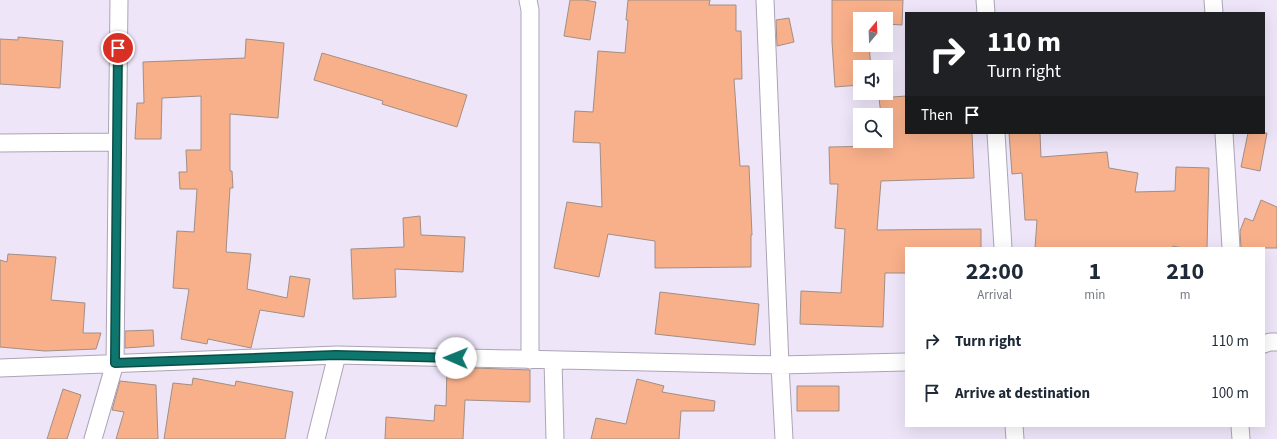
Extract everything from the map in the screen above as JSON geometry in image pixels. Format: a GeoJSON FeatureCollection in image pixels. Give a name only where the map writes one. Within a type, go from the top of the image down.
{"type":"FeatureCollection","features":[{"type":"Feature","properties":{"kind":"street"},"geometry":{"type":"LineString","coordinates":[[93,439],[115,363],[119,0]]}},
{"type":"Feature","properties":{"kind":"street"},"geometry":{"type":"LineString","coordinates":[[528,0],[530,10],[530,360]]}},
{"type":"Feature","properties":{"kind":"street"},"geometry":{"type":"LineString","coordinates":[[765,0],[784,439]]}},
{"type":"Feature","properties":{"kind":"street"},"geometry":{"type":"LineString","coordinates":[[985,0],[986,12]]}},
{"type":"Feature","properties":{"kind":"street"},"geometry":{"type":"LineString","coordinates":[[1213,0],[1214,12]]}},
{"type":"Feature","properties":{"kind":"street"},"geometry":{"type":"LineString","coordinates":[[996,134],[1003,247]]}},
{"type":"Feature","properties":{"kind":"street"},"geometry":{"type":"LineString","coordinates":[[1224,134],[1231,247]]}},
{"type":"Feature","properties":{"kind":"street"},"geometry":{"type":"LineString","coordinates":[[0,143],[117,142]]}},
{"type":"Feature","properties":{"kind":"street"},"geometry":{"type":"LineString","coordinates":[[1265,344],[1277,342]]}},
{"type":"Feature","properties":{"kind":"street"},"geometry":{"type":"LineString","coordinates":[[316,439],[336,355]]}},
{"type":"Feature","properties":{"kind":"street"},"geometry":{"type":"LineString","coordinates":[[0,368],[336,355],[780,365],[905,362]]}},
{"type":"Feature","properties":{"kind":"street"},"geometry":{"type":"LineString","coordinates":[[553,360],[555,439]]}},
{"type":"Feature","properties":{"kind":"street"},"geometry":{"type":"LineString","coordinates":[[1014,427],[1015,439]]}},
{"type":"Feature","properties":{"kind":"street"},"geometry":{"type":"LineString","coordinates":[[1240,427],[1241,439]]}},
{"type":"Feature","properties":{"kind":"building"},"geometry":{"type":"Polygon","coordinates":[[[570,0],[596,2],[590,40],[564,36],[570,0]]]}},
{"type":"Feature","properties":{"kind":"building"},"geometry":{"type":"Polygon","coordinates":[[[628,0],[710,0],[709,5],[736,5],[736,31],[741,31],[742,79],[734,79],[740,166],[749,166],[752,235],[751,267],[655,268],[655,241],[608,234],[599,277],[554,268],[567,202],[602,207],[600,143],[573,142],[575,111],[593,112],[598,51],[625,53],[628,0]]]}},
{"type":"Feature","properties":{"kind":"building"},"geometry":{"type":"Polygon","coordinates":[[[832,0],[903,0],[902,25],[893,24],[893,12],[853,12],[853,52],[870,52],[870,60],[853,60],[853,86],[835,87],[832,42],[832,0]]]}},
{"type":"Feature","properties":{"kind":"building"},"geometry":{"type":"Polygon","coordinates":[[[789,18],[794,42],[777,46],[776,20],[789,18]]]}},
{"type":"Feature","properties":{"kind":"building"},"geometry":{"type":"Polygon","coordinates":[[[18,37],[63,41],[60,88],[0,84],[0,39],[18,40],[18,37]]]}},
{"type":"Feature","properties":{"kind":"building"},"geometry":{"type":"Polygon","coordinates":[[[246,39],[284,43],[278,118],[230,114],[230,171],[232,171],[233,188],[230,188],[226,252],[251,254],[247,289],[287,298],[290,276],[310,279],[304,317],[260,310],[251,348],[208,339],[207,344],[181,339],[189,289],[173,288],[177,231],[194,232],[197,189],[180,189],[179,172],[187,172],[186,150],[201,150],[201,96],[162,98],[161,139],[135,139],[137,103],[144,103],[143,62],[245,58],[246,39]]]}},
{"type":"Feature","properties":{"kind":"building"},"geometry":{"type":"Polygon","coordinates":[[[322,53],[467,95],[457,127],[382,104],[383,101],[314,80],[322,53]]]}},
{"type":"Feature","properties":{"kind":"building"},"geometry":{"type":"Polygon","coordinates":[[[905,96],[905,134],[972,134],[974,178],[881,181],[877,230],[981,229],[981,247],[905,247],[905,273],[885,273],[883,327],[800,324],[801,291],[841,293],[845,229],[835,228],[838,184],[830,184],[829,147],[893,148],[893,108],[880,108],[879,100],[893,100],[893,97],[905,96]]]}},
{"type":"Feature","properties":{"kind":"building"},"geometry":{"type":"Polygon","coordinates":[[[1267,133],[1260,171],[1241,167],[1248,134],[1267,133]]]}},
{"type":"Feature","properties":{"kind":"building"},"geometry":{"type":"Polygon","coordinates":[[[1009,134],[1040,134],[1041,157],[1107,152],[1109,168],[1138,173],[1135,192],[1175,191],[1176,167],[1209,168],[1207,247],[1035,247],[1037,220],[1025,220],[1022,173],[1012,174],[1009,134]]]}},
{"type":"Feature","properties":{"kind":"building"},"geometry":{"type":"Polygon","coordinates":[[[1261,200],[1277,207],[1277,248],[1241,247],[1240,231],[1245,218],[1253,221],[1261,200]]]}},
{"type":"Feature","properties":{"kind":"building"},"geometry":{"type":"Polygon","coordinates":[[[420,216],[421,235],[465,237],[463,272],[395,269],[396,297],[353,299],[351,249],[404,247],[403,218],[420,216]]]}},
{"type":"Feature","properties":{"kind":"building"},"geometry":{"type":"Polygon","coordinates":[[[8,254],[56,257],[51,300],[85,303],[83,333],[101,333],[96,349],[45,351],[0,347],[0,260],[7,262],[8,254]]]}},
{"type":"Feature","properties":{"kind":"building"},"geometry":{"type":"Polygon","coordinates":[[[660,292],[759,304],[755,345],[655,334],[660,292]]]}},
{"type":"Feature","properties":{"kind":"building"},"geometry":{"type":"Polygon","coordinates":[[[153,330],[154,346],[125,348],[125,331],[153,330]]]}},
{"type":"Feature","properties":{"kind":"building"},"geometry":{"type":"Polygon","coordinates":[[[447,367],[530,370],[530,402],[465,400],[463,439],[385,439],[386,417],[434,421],[435,405],[446,406],[447,367]]]}},
{"type":"Feature","properties":{"kind":"building"},"geometry":{"type":"Polygon","coordinates":[[[193,378],[235,386],[236,381],[293,392],[285,439],[164,439],[173,383],[192,385],[193,378]]]}},
{"type":"Feature","properties":{"kind":"building"},"geometry":{"type":"Polygon","coordinates":[[[637,379],[664,386],[662,392],[715,401],[714,411],[681,411],[679,439],[591,439],[596,418],[626,424],[637,379]]]}},
{"type":"Feature","properties":{"kind":"building"},"geometry":{"type":"Polygon","coordinates":[[[120,381],[156,385],[158,439],[116,439],[124,412],[112,410],[120,381]]]}},
{"type":"Feature","properties":{"kind":"building"},"geometry":{"type":"Polygon","coordinates":[[[797,386],[839,386],[839,411],[797,411],[797,386]]]}},
{"type":"Feature","properties":{"kind":"building"},"geometry":{"type":"Polygon","coordinates":[[[63,389],[81,395],[67,439],[47,439],[63,389]]]}},
{"type":"Feature","properties":{"kind":"route"},"geometry":{"type":"LineString","coordinates":[[118,48],[115,363],[336,355],[456,358]]}}]}
